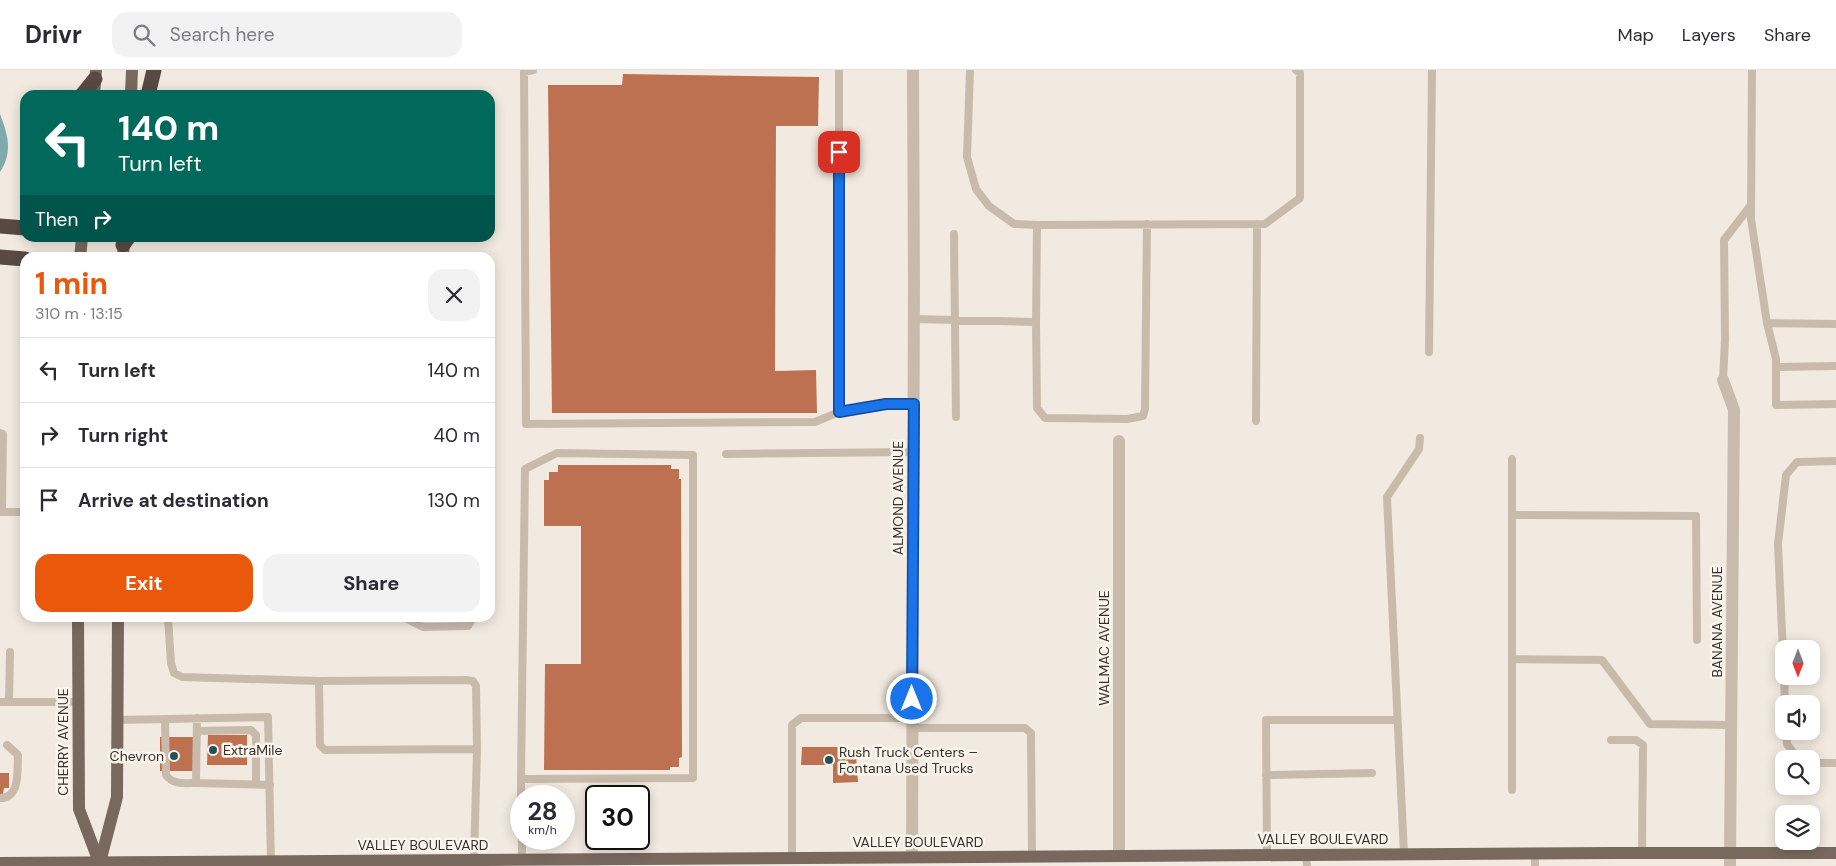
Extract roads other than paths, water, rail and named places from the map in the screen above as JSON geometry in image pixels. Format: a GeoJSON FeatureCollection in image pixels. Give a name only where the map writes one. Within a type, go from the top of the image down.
{"type":"FeatureCollection","features":[{"type":"Feature","properties":{"kind":"highway"},"geometry":{"type":"LineString","coordinates":[[149,90],[154,70]]}},
{"type":"Feature","properties":{"kind":"highway"},"geometry":{"type":"LineString","coordinates":[[86,90],[96,75]]}},
{"type":"Feature","properties":{"kind":"highway"},"geometry":{"type":"LineString","coordinates":[[0,226],[20,228]]}},
{"type":"Feature","properties":{"kind":"highway"},"geometry":{"type":"LineString","coordinates":[[0,257],[20,259]]}},
{"type":"Feature","properties":{"kind":"main road"},"geometry":{"type":"LineString","coordinates":[[131,90],[132,70]]}},
{"type":"Feature","properties":{"kind":"main road"},"geometry":{"type":"LineString","coordinates":[[94,90],[96,75]]}},
{"type":"Feature","properties":{"kind":"main road","name":"CHERRY AVENUE"},"geometry":{"type":"LineString","coordinates":[[78,622],[79,809],[100,864]]}},
{"type":"Feature","properties":{"kind":"main road"},"geometry":{"type":"LineString","coordinates":[[100,864],[117,797],[118,622]]}},
{"type":"Feature","properties":{"kind":"main road","name":"VALLEY BOULEVARD"},"geometry":{"type":"LineString","coordinates":[[2,864],[271,864],[474,860],[678,862],[792,858],[912,862],[1032,856],[1059,861],[1119,856],[1191,861],[1267,855],[1306,860],[1404,854],[1535,860],[1642,853],[1730,860],[1836,853]]}},
{"type":"Feature","properties":{"kind":"street","name":"ALMOND AVENUE"},"geometry":{"type":"LineString","coordinates":[[912,862],[913,70]]}},
{"type":"Feature","properties":{"kind":"street","name":"BANANA AVENUE"},"geometry":{"type":"LineString","coordinates":[[1723,380],[1734,410],[1730,860]]}},
{"type":"Feature","properties":{"kind":"street","name":"WALMAC AVENUE"},"geometry":{"type":"LineString","coordinates":[[1119,856],[1120,441]]}},
{"type":"Feature","properties":{"kind":"lane"},"geometry":{"type":"LineString","coordinates":[[533,70],[524,72],[526,424],[815,422],[839,412],[886,404],[914,404]]}},
{"type":"Feature","properties":{"kind":"lane"},"geometry":{"type":"LineString","coordinates":[[839,412],[840,70]]}},
{"type":"Feature","properties":{"kind":"lane"},"geometry":{"type":"LineString","coordinates":[[970,70],[967,157],[976,189],[989,206],[1014,224],[1036,225],[1265,224],[1300,198],[1300,73],[1296,70]]}},
{"type":"Feature","properties":{"kind":"lane"},"geometry":{"type":"LineString","coordinates":[[1429,352],[1432,70]]}},
{"type":"Feature","properties":{"kind":"lane"},"geometry":{"type":"LineString","coordinates":[[1752,70],[1751,219],[1767,323],[1776,359],[1776,405],[1836,404]]}},
{"type":"Feature","properties":{"kind":"lane"},"geometry":{"type":"LineString","coordinates":[[1723,380],[1725,340],[1724,240],[1751,205]]}},
{"type":"Feature","properties":{"kind":"lane"},"geometry":{"type":"LineString","coordinates":[[1036,225],[1037,408],[1045,418],[1127,419],[1143,416],[1145,409],[1147,224]]}},
{"type":"Feature","properties":{"kind":"lane"},"geometry":{"type":"LineString","coordinates":[[1256,421],[1257,224]]}},
{"type":"Feature","properties":{"kind":"lane"},"geometry":{"type":"LineString","coordinates":[[954,234],[956,417]]}},
{"type":"Feature","properties":{"kind":"lane"},"geometry":{"type":"LineString","coordinates":[[914,319],[1036,322]]}},
{"type":"Feature","properties":{"kind":"lane"},"geometry":{"type":"LineString","coordinates":[[1767,323],[1836,324]]}},
{"type":"Feature","properties":{"kind":"lane"},"geometry":{"type":"LineString","coordinates":[[1776,367],[1836,366]]}},
{"type":"Feature","properties":{"kind":"lane"},"geometry":{"type":"LineString","coordinates":[[0,433],[3,434],[1,512],[20,512]]}},
{"type":"Feature","properties":{"kind":"lane"},"geometry":{"type":"LineString","coordinates":[[1404,854],[1396,720],[1387,497],[1419,449],[1420,438]]}},
{"type":"Feature","properties":{"kind":"lane"},"geometry":{"type":"LineString","coordinates":[[726,454],[913,452]]}},
{"type":"Feature","properties":{"kind":"lane"},"geometry":{"type":"LineString","coordinates":[[521,779],[693,778],[693,455],[557,453],[525,469],[521,779],[521,785]]}},
{"type":"Feature","properties":{"kind":"lane"},"geometry":{"type":"LineString","coordinates":[[1512,459],[1512,790]]}},
{"type":"Feature","properties":{"kind":"lane"},"geometry":{"type":"LineString","coordinates":[[1782,640],[1778,544],[1786,475],[1797,462],[1836,461]]}},
{"type":"Feature","properties":{"kind":"lane"},"geometry":{"type":"LineString","coordinates":[[1512,516],[1696,516],[1697,640]]}},
{"type":"Feature","properties":{"kind":"lane"},"geometry":{"type":"LineString","coordinates":[[168,622],[170,663],[174,673],[182,678],[319,681],[474,681],[476,686],[477,749],[474,860]]}},
{"type":"Feature","properties":{"kind":"lane"},"geometry":{"type":"LineString","coordinates":[[413,622],[423,627],[468,626],[471,622]]}},
{"type":"Feature","properties":{"kind":"lane"},"geometry":{"type":"LineString","coordinates":[[9,702],[10,652]]}},
{"type":"Feature","properties":{"kind":"lane"},"geometry":{"type":"LineString","coordinates":[[1512,659],[1602,660],[1650,724],[1731,724]]}},
{"type":"Feature","properties":{"kind":"lane"},"geometry":{"type":"LineString","coordinates":[[319,681],[320,745],[325,750],[477,749]]}},
{"type":"Feature","properties":{"kind":"lane"},"geometry":{"type":"LineString","coordinates":[[0,702],[78,702]]}},
{"type":"Feature","properties":{"kind":"lane"},"geometry":{"type":"LineString","coordinates":[[118,720],[268,717],[271,864]]}},
{"type":"Feature","properties":{"kind":"lane"},"geometry":{"type":"LineString","coordinates":[[196,783],[197,718]]}},
{"type":"Feature","properties":{"kind":"lane"},"geometry":{"type":"LineString","coordinates":[[792,858],[792,725],[802,718],[1025,728],[1031,733],[1032,856]]}},
{"type":"Feature","properties":{"kind":"lane"},"geometry":{"type":"LineString","coordinates":[[165,719],[166,775],[169,779],[176,783],[270,785]]}},
{"type":"Feature","properties":{"kind":"lane"},"geometry":{"type":"LineString","coordinates":[[1267,855],[1266,720],[1396,720]]}},
{"type":"Feature","properties":{"kind":"lane"},"geometry":{"type":"LineString","coordinates":[[197,731],[251,730],[256,734],[256,784]]}},
{"type":"Feature","properties":{"kind":"lane"},"geometry":{"type":"LineString","coordinates":[[1611,740],[1636,740],[1642,745],[1642,853]]}},
{"type":"Feature","properties":{"kind":"lane"},"geometry":{"type":"LineString","coordinates":[[0,798],[6,798],[16,786],[18,755],[7,745]]}},
{"type":"Feature","properties":{"kind":"lane"},"geometry":{"type":"LineString","coordinates":[[1820,763],[1836,763]]}},
{"type":"Feature","properties":{"kind":"lane"},"geometry":{"type":"LineString","coordinates":[[1266,775],[1372,774]]}},
{"type":"Feature","properties":{"kind":"lane"},"geometry":{"type":"LineString","coordinates":[[522,850],[522,860]]}},
{"type":"Feature","properties":{"kind":"water"},"geometry":{"type":"Polygon","coordinates":[[[0,114],[7,136],[8,150],[0,172],[0,114]]]}},
{"type":"Feature","properties":{"kind":"place","name":"ExtraMile"},"geometry":{"type":"Point","coordinates":[213,750]}},
{"type":"Feature","properties":{"kind":"place","name":"Chevron"},"geometry":{"type":"Point","coordinates":[174,756]}},
{"type":"Feature","properties":{"kind":"place","name":"Rush Truck Centers – Fontana Used Trucks"},"geometry":{"type":"Point","coordinates":[829,760]}}]}
